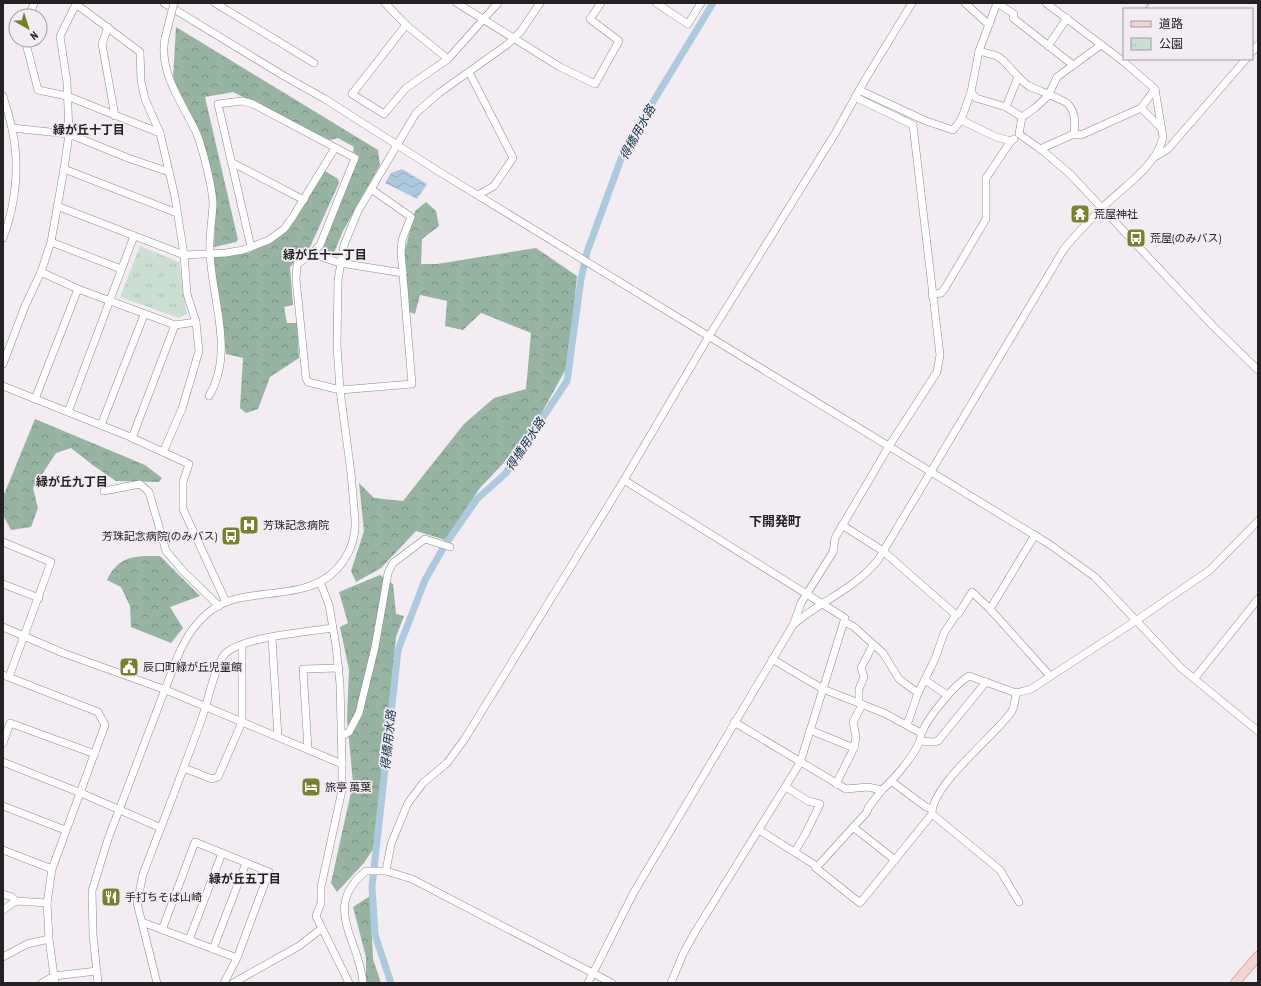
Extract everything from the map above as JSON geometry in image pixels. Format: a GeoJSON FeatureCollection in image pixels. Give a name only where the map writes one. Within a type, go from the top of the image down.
{"type":"FeatureCollection","features":[{"type":"Feature","properties":{"kind":"main road"},"geometry":{"type":"LineString","coordinates":[[1235,983],[1258,958]]}},
{"type":"Feature","properties":{"kind":"street"},"geometry":{"type":"LineString","coordinates":[[164,3],[325,99],[397,145],[804,395],[1035,535],[1076,562],[1094,577],[1137,620],[1167,654],[1194,679],[1258,731]]}},
{"type":"Feature","properties":{"kind":"street"},"geometry":{"type":"LineString","coordinates":[[174,3],[165,38],[165,60],[173,89],[186,111],[197,135],[212,193],[210,254],[221,329],[220,365],[216,384],[209,396]]}},
{"type":"Feature","properties":{"kind":"street"},"geometry":{"type":"LineString","coordinates":[[215,3],[314,63]]}},
{"type":"Feature","properties":{"kind":"street"},"geometry":{"type":"LineString","coordinates":[[385,3],[406,25],[448,59]]}},
{"type":"Feature","properties":{"kind":"street"},"geometry":{"type":"LineString","coordinates":[[457,3],[560,67],[595,84],[619,41],[590,19],[601,3]]}},
{"type":"Feature","properties":{"kind":"street"},"geometry":{"type":"LineString","coordinates":[[406,25],[352,94],[384,114],[406,88],[448,59],[498,3]]}},
{"type":"Feature","properties":{"kind":"street"},"geometry":{"type":"LineString","coordinates":[[98,983],[93,935],[92,891],[119,811],[189,633],[198,621],[223,604],[299,590],[320,582],[339,567],[350,550],[355,527],[351,473],[340,390],[337,346],[337,299],[340,263],[353,223],[407,126],[423,106],[439,93],[498,52],[514,38],[521,31],[540,3]]}},
{"type":"Feature","properties":{"kind":"street"},"geometry":{"type":"LineString","coordinates":[[656,3],[688,24],[702,3]]}},
{"type":"Feature","properties":{"kind":"street"},"geometry":{"type":"LineString","coordinates":[[386,871],[391,844],[415,793],[455,754],[624,480],[709,336],[774,234],[912,3]]}},
{"type":"Feature","properties":{"kind":"street"},"geometry":{"type":"LineString","coordinates":[[965,3],[989,25]]}},
{"type":"Feature","properties":{"kind":"street"},"geometry":{"type":"LineString","coordinates":[[859,90],[926,121],[953,130],[961,120],[971,92],[979,51],[997,3],[1014,14],[1013,18],[1073,65]]}},
{"type":"Feature","properties":{"kind":"street"},"geometry":{"type":"LineString","coordinates":[[1046,3],[1067,18],[1155,89],[1162,128],[1161,144],[1152,159]]}},
{"type":"Feature","properties":{"kind":"street"},"geometry":{"type":"LineString","coordinates":[[3,364],[25,306],[41,272],[51,242],[69,134],[67,82],[60,36],[75,4],[140,52],[141,81],[145,99],[160,133],[177,213],[184,255],[187,294],[196,322],[199,351],[194,373],[182,409],[162,452]]}},
{"type":"Feature","properties":{"kind":"street"},"geometry":{"type":"LineString","coordinates":[[1048,46],[1067,18]]}},
{"type":"Feature","properties":{"kind":"street"},"geometry":{"type":"LineString","coordinates":[[108,27],[102,44],[115,116]]}},
{"type":"Feature","properties":{"kind":"street"},"geometry":{"type":"LineString","coordinates":[[932,295],[941,293],[945,288],[986,219],[986,178],[1011,141],[1019,134],[1022,117],[1048,96],[1057,77],[1101,45]]}},
{"type":"Feature","properties":{"kind":"street"},"geometry":{"type":"LineString","coordinates":[[27,48],[38,90],[67,96],[160,133]]}},
{"type":"Feature","properties":{"kind":"street"},"geometry":{"type":"LineString","coordinates":[[979,51],[998,56],[1028,85],[1048,96],[1067,102],[1070,106],[1075,121],[1074,134]]}},
{"type":"Feature","properties":{"kind":"street"},"geometry":{"type":"LineString","coordinates":[[793,625],[823,602],[858,581],[870,570],[931,472],[1064,249],[1079,230],[1152,159],[1168,149],[1245,60]]}},
{"type":"Feature","properties":{"kind":"street"},"geometry":{"type":"LineString","coordinates":[[469,72],[513,158],[494,186],[478,194]]}},
{"type":"Feature","properties":{"kind":"street"},"geometry":{"type":"LineString","coordinates":[[1006,107],[1018,77]]}},
{"type":"Feature","properties":{"kind":"street"},"geometry":{"type":"LineString","coordinates":[[1040,149],[1074,134],[1080,135],[1141,108],[1155,89]]}},
{"type":"Feature","properties":{"kind":"street"},"geometry":{"type":"LineString","coordinates":[[971,92],[976,98],[1006,107],[1022,117]]}},
{"type":"Feature","properties":{"kind":"street"},"geometry":{"type":"LineString","coordinates":[[3,96],[12,128],[16,159],[15,192],[3,238]]}},
{"type":"Feature","properties":{"kind":"street"},"geometry":{"type":"LineString","coordinates":[[588,983],[634,892],[793,625],[801,603],[833,552],[835,538],[842,525],[893,449],[937,372],[940,355],[913,125],[855,97]]}},
{"type":"Feature","properties":{"kind":"street"},"geometry":{"type":"LineString","coordinates":[[251,247],[218,104],[234,101],[254,104],[355,158],[320,245],[312,254],[297,264],[296,279],[306,378],[308,382],[340,390],[412,384],[403,272],[402,240],[411,217],[372,189]]}},
{"type":"Feature","properties":{"kind":"street"},"geometry":{"type":"LineString","coordinates":[[1141,108],[1162,128]]}},
{"type":"Feature","properties":{"kind":"street"},"geometry":{"type":"LineString","coordinates":[[961,120],[996,137],[1011,141]]}},
{"type":"Feature","properties":{"kind":"street"},"geometry":{"type":"LineString","coordinates":[[12,128],[69,134],[128,158],[169,172]]}},
{"type":"Feature","properties":{"kind":"street"},"geometry":{"type":"LineString","coordinates":[[1019,134],[1070,174],[1101,209],[1213,326],[1258,370]]}},
{"type":"Feature","properties":{"kind":"street"},"geometry":{"type":"LineString","coordinates":[[57,206],[184,255],[243,250],[269,240],[284,229],[304,200],[335,148]]}},
{"type":"Feature","properties":{"kind":"street"},"geometry":{"type":"LineString","coordinates":[[231,162],[304,200]]}},
{"type":"Feature","properties":{"kind":"street"},"geometry":{"type":"LineString","coordinates":[[64,169],[177,213]]}},
{"type":"Feature","properties":{"kind":"street"},"geometry":{"type":"LineString","coordinates":[[68,412],[134,236]]}},
{"type":"Feature","properties":{"kind":"street"},"geometry":{"type":"LineString","coordinates":[[51,242],[122,269]]}},
{"type":"Feature","properties":{"kind":"street"},"geometry":{"type":"LineString","coordinates":[[312,254],[340,263],[403,272]]}},
{"type":"Feature","properties":{"kind":"street"},"geometry":{"type":"LineString","coordinates":[[41,272],[78,289],[144,315],[175,325],[196,322]]}},
{"type":"Feature","properties":{"kind":"street"},"geometry":{"type":"LineString","coordinates":[[35,398],[78,289]]}},
{"type":"Feature","properties":{"kind":"street"},"geometry":{"type":"LineString","coordinates":[[101,425],[144,315]]}},
{"type":"Feature","properties":{"kind":"street"},"geometry":{"type":"LineString","coordinates":[[132,438],[175,325]]}},
{"type":"Feature","properties":{"kind":"street"},"geometry":{"type":"LineString","coordinates":[[3,386],[101,425],[189,464],[183,482],[183,509],[223,604]]}},
{"type":"Feature","properties":{"kind":"street"},"geometry":{"type":"LineString","coordinates":[[624,480],[823,602],[845,618],[800,763],[760,830],[695,932],[683,954],[671,983]]}},
{"type":"Feature","properties":{"kind":"street"},"geometry":{"type":"LineString","coordinates":[[104,491],[140,484],[149,492],[166,551],[183,571],[223,604]]}},
{"type":"Feature","properties":{"kind":"street"},"geometry":{"type":"LineString","coordinates":[[816,868],[867,812],[868,808],[882,790],[891,782],[920,741],[921,733],[947,695],[962,680],[970,676],[1016,693],[1030,689],[1137,620],[1210,570],[1258,521]]}},
{"type":"Feature","properties":{"kind":"street"},"geometry":{"type":"LineString","coordinates":[[842,525],[883,551],[956,615]]}},
{"type":"Feature","properties":{"kind":"street"},"geometry":{"type":"LineString","coordinates":[[990,609],[1035,535]]}},
{"type":"Feature","properties":{"kind":"street"},"geometry":{"type":"LineString","coordinates":[[342,736],[349,732],[359,713],[376,647],[388,573],[393,563],[426,539],[450,547]]}},
{"type":"Feature","properties":{"kind":"street"},"geometry":{"type":"LineString","coordinates":[[3,542],[51,562],[39,598],[6,676],[98,712],[105,725],[52,869],[47,903],[48,939],[54,980]]}},
{"type":"Feature","properties":{"kind":"street"},"geometry":{"type":"LineString","coordinates":[[320,582],[329,605],[338,668],[342,736],[342,790],[322,887],[321,903],[316,916],[321,929],[349,983]]}},
{"type":"Feature","properties":{"kind":"street"},"geometry":{"type":"LineString","coordinates":[[3,584],[39,598]]}},
{"type":"Feature","properties":{"kind":"street"},"geometry":{"type":"LineString","coordinates":[[907,725],[918,693],[925,680],[944,633],[972,592],[990,609],[1050,676]]}},
{"type":"Feature","properties":{"kind":"street"},"geometry":{"type":"LineString","coordinates":[[1194,679],[1258,599]]}},
{"type":"Feature","properties":{"kind":"street"},"geometry":{"type":"LineString","coordinates":[[844,622],[854,626],[883,653],[900,679],[918,693]]}},
{"type":"Feature","properties":{"kind":"street"},"geometry":{"type":"LineString","coordinates":[[3,627],[63,653],[166,690],[342,764]]}},
{"type":"Feature","properties":{"kind":"street"},"geometry":{"type":"LineString","coordinates":[[157,983],[137,903],[138,891],[206,708],[216,674],[224,655],[242,644],[332,628]]}},
{"type":"Feature","properties":{"kind":"street"},"geometry":{"type":"LineString","coordinates":[[272,638],[278,737]]}},
{"type":"Feature","properties":{"kind":"street"},"geometry":{"type":"LineString","coordinates":[[184,768],[212,779],[218,777],[242,722],[242,644]]}},
{"type":"Feature","properties":{"kind":"street"},"geometry":{"type":"LineString","coordinates":[[836,784],[854,748],[856,737],[853,722],[861,704],[859,688],[864,677],[861,668],[874,645]]}},
{"type":"Feature","properties":{"kind":"street"},"geometry":{"type":"LineString","coordinates":[[772,659],[823,689],[861,704],[921,733]]}},
{"type":"Feature","properties":{"kind":"street"},"geometry":{"type":"LineString","coordinates":[[308,749],[303,669],[338,668]]}},
{"type":"Feature","properties":{"kind":"street"},"geometry":{"type":"LineString","coordinates":[[925,680],[947,695]]}},
{"type":"Feature","properties":{"kind":"street"},"geometry":{"type":"LineString","coordinates":[[920,741],[938,741],[986,682]]}},
{"type":"Feature","properties":{"kind":"street"},"geometry":{"type":"LineString","coordinates":[[760,830],[815,865],[816,868],[860,903],[932,812],[936,801],[961,765],[1012,710],[1016,693]]}},
{"type":"Feature","properties":{"kind":"street"},"geometry":{"type":"LineString","coordinates":[[734,722],[800,763],[846,789],[868,787],[882,790]]}},
{"type":"Feature","properties":{"kind":"street"},"geometry":{"type":"LineString","coordinates":[[3,743],[10,723],[95,754]]}},
{"type":"Feature","properties":{"kind":"street"},"geometry":{"type":"LineString","coordinates":[[810,730],[854,748]]}},
{"type":"Feature","properties":{"kind":"street"},"geometry":{"type":"LineString","coordinates":[[3,762],[161,828]]}},
{"type":"Feature","properties":{"kind":"street"},"geometry":{"type":"LineString","coordinates":[[891,782],[926,807],[1000,870],[1019,902]]}},
{"type":"Feature","properties":{"kind":"street"},"geometry":{"type":"LineString","coordinates":[[786,786],[808,801],[820,804],[806,833],[795,851]]}},
{"type":"Feature","properties":{"kind":"street"},"geometry":{"type":"LineString","coordinates":[[3,806],[66,830]]}},
{"type":"Feature","properties":{"kind":"street"},"geometry":{"type":"LineString","coordinates":[[853,827],[895,860]]}},
{"type":"Feature","properties":{"kind":"street"},"geometry":{"type":"LineString","coordinates":[[162,930],[195,842],[269,872],[237,958],[224,983]]}},
{"type":"Feature","properties":{"kind":"street"},"geometry":{"type":"LineString","coordinates":[[3,850],[52,869]]}},
{"type":"Feature","properties":{"kind":"street"},"geometry":{"type":"LineString","coordinates":[[189,940],[222,853]]}},
{"type":"Feature","properties":{"kind":"street"},"geometry":{"type":"LineString","coordinates":[[213,949],[246,863]]}},
{"type":"Feature","properties":{"kind":"street"},"geometry":{"type":"LineString","coordinates":[[363,983],[361,968],[344,916],[343,907],[350,889],[357,878],[366,871],[386,871],[412,879],[612,983]]}},
{"type":"Feature","properties":{"kind":"street"},"geometry":{"type":"LineString","coordinates":[[3,894],[12,897],[16,901]]}},
{"type":"Feature","properties":{"kind":"street"},"geometry":{"type":"LineString","coordinates":[[3,910],[16,901],[47,903]]}},
{"type":"Feature","properties":{"kind":"street"},"geometry":{"type":"LineString","coordinates":[[142,922],[237,958]]}},
{"type":"Feature","properties":{"kind":"street"},"geometry":{"type":"LineString","coordinates":[[233,983],[299,946],[321,929]]}},
{"type":"Feature","properties":{"kind":"street"},"geometry":{"type":"LineString","coordinates":[[3,957],[26,944],[48,939]]}},
{"type":"Feature","properties":{"kind":"street"},"geometry":{"type":"LineString","coordinates":[[42,983],[97,971]]}},
{"type":"Feature","properties":{"kind":"green space"},"geometry":{"type":"Polygon","coordinates":[[[176,27],[378,150],[380,165],[343,231],[334,253],[322,251],[359,156],[353,152],[354,147],[338,138],[330,140],[233,92],[205,97],[238,240],[236,242],[214,247],[216,204],[199,131],[173,79],[176,27]]]}},
{"type":"Feature","properties":{"kind":"green space"},"geometry":{"type":"Polygon","coordinates":[[[325,171],[338,179],[339,183],[310,247],[290,267],[293,305],[284,307],[287,323],[297,323],[299,358],[270,377],[258,409],[246,413],[240,408],[243,358],[226,354],[212,256],[248,253],[274,241],[325,171]]]}},
{"type":"Feature","properties":{"kind":"green space"},"geometry":{"type":"Polygon","coordinates":[[[426,202],[436,211],[439,226],[422,239],[421,264],[437,264],[536,248],[577,276],[568,365],[529,436],[480,488],[445,540],[416,531],[381,568],[356,582],[351,571],[364,531],[359,483],[374,498],[403,501],[464,424],[494,398],[526,389],[531,333],[481,313],[463,330],[445,326],[447,301],[420,295],[415,314],[409,312],[404,254],[415,211],[426,202]]]}},
{"type":"Feature","properties":{"kind":"green space"},"geometry":{"type":"Polygon","coordinates":[[[140,246],[179,262],[187,313],[179,318],[120,297],[140,246]]]}},
{"type":"Feature","properties":{"kind":"green space"},"geometry":{"type":"Polygon","coordinates":[[[35,419],[145,465],[162,478],[159,482],[116,481],[71,448],[56,453],[33,488],[38,508],[31,527],[11,530],[3,515],[3,497],[35,419]]]}},
{"type":"Feature","properties":{"kind":"green space"},"geometry":{"type":"Polygon","coordinates":[[[160,556],[200,596],[170,607],[183,628],[171,643],[131,627],[130,606],[121,587],[107,580],[122,561],[135,557],[160,556]]]}},
{"type":"Feature","properties":{"kind":"green space"},"geometry":{"type":"Polygon","coordinates":[[[380,575],[393,584],[396,614],[404,616],[396,637],[375,846],[364,863],[337,892],[331,883],[353,783],[347,719],[349,670],[340,627],[348,623],[339,592],[380,575]]]}},
{"type":"Feature","properties":{"kind":"green space"},"geometry":{"type":"Polygon","coordinates":[[[370,896],[373,959],[381,983],[366,983],[366,957],[353,907],[370,896]]]}},
{"type":"Feature","properties":{"kind":"water"},"geometry":{"type":"Polygon","coordinates":[[[402,169],[427,184],[417,199],[385,183],[391,173],[402,169]]]}},
{"type":"Feature","properties":{"kind":"waterway","name":"得橋用水路"},"geometry":{"type":"LineString","coordinates":[[391,983],[375,935],[372,887],[398,650],[425,580],[445,545],[477,499],[506,473],[567,381],[581,279],[587,252],[625,148],[713,3]]}},
{"type":"Feature","properties":{"kind":"waterway"},"geometry":{"type":"LineString","coordinates":[[1146,8],[1149,3]]}},
{"type":"Feature","properties":{"kind":"place","name":"荒屋神社"},"geometry":{"type":"Point","coordinates":[1080,214]}},
{"type":"Feature","properties":{"kind":"place","name":"荒屋(のみバス)"},"geometry":{"type":"Point","coordinates":[1136,238]}},
{"type":"Feature","properties":{"kind":"place","name":"芳珠記念病院"},"geometry":{"type":"Point","coordinates":[249,525]}},
{"type":"Feature","properties":{"kind":"place","name":"芳珠記念病院(のみバス)"},"geometry":{"type":"Point","coordinates":[231,536]}},
{"type":"Feature","properties":{"kind":"place","name":"辰口町緑が丘児童館"},"geometry":{"type":"Point","coordinates":[129,667]}},
{"type":"Feature","properties":{"kind":"place","name":"旅亭 萬葉"},"geometry":{"type":"Point","coordinates":[311,787]}},
{"type":"Feature","properties":{"kind":"place","name":"手打ちそば山崎"},"geometry":{"type":"Point","coordinates":[111,897]}},
{"type":"Feature","properties":{"kind":"district","name":"緑が丘十丁目"},"geometry":{"type":"Point","coordinates":[89,129]}},
{"type":"Feature","properties":{"kind":"district","name":"緑が丘十一丁目"},"geometry":{"type":"Point","coordinates":[325,254]}},
{"type":"Feature","properties":{"kind":"district","name":"緑が丘九丁目"},"geometry":{"type":"Point","coordinates":[72,481]}},
{"type":"Feature","properties":{"kind":"district","name":"下開発町"},"geometry":{"type":"Point","coordinates":[775,521]}},
{"type":"Feature","properties":{"kind":"district","name":"緑が丘五丁目"},"geometry":{"type":"Point","coordinates":[245,878]}}]}
